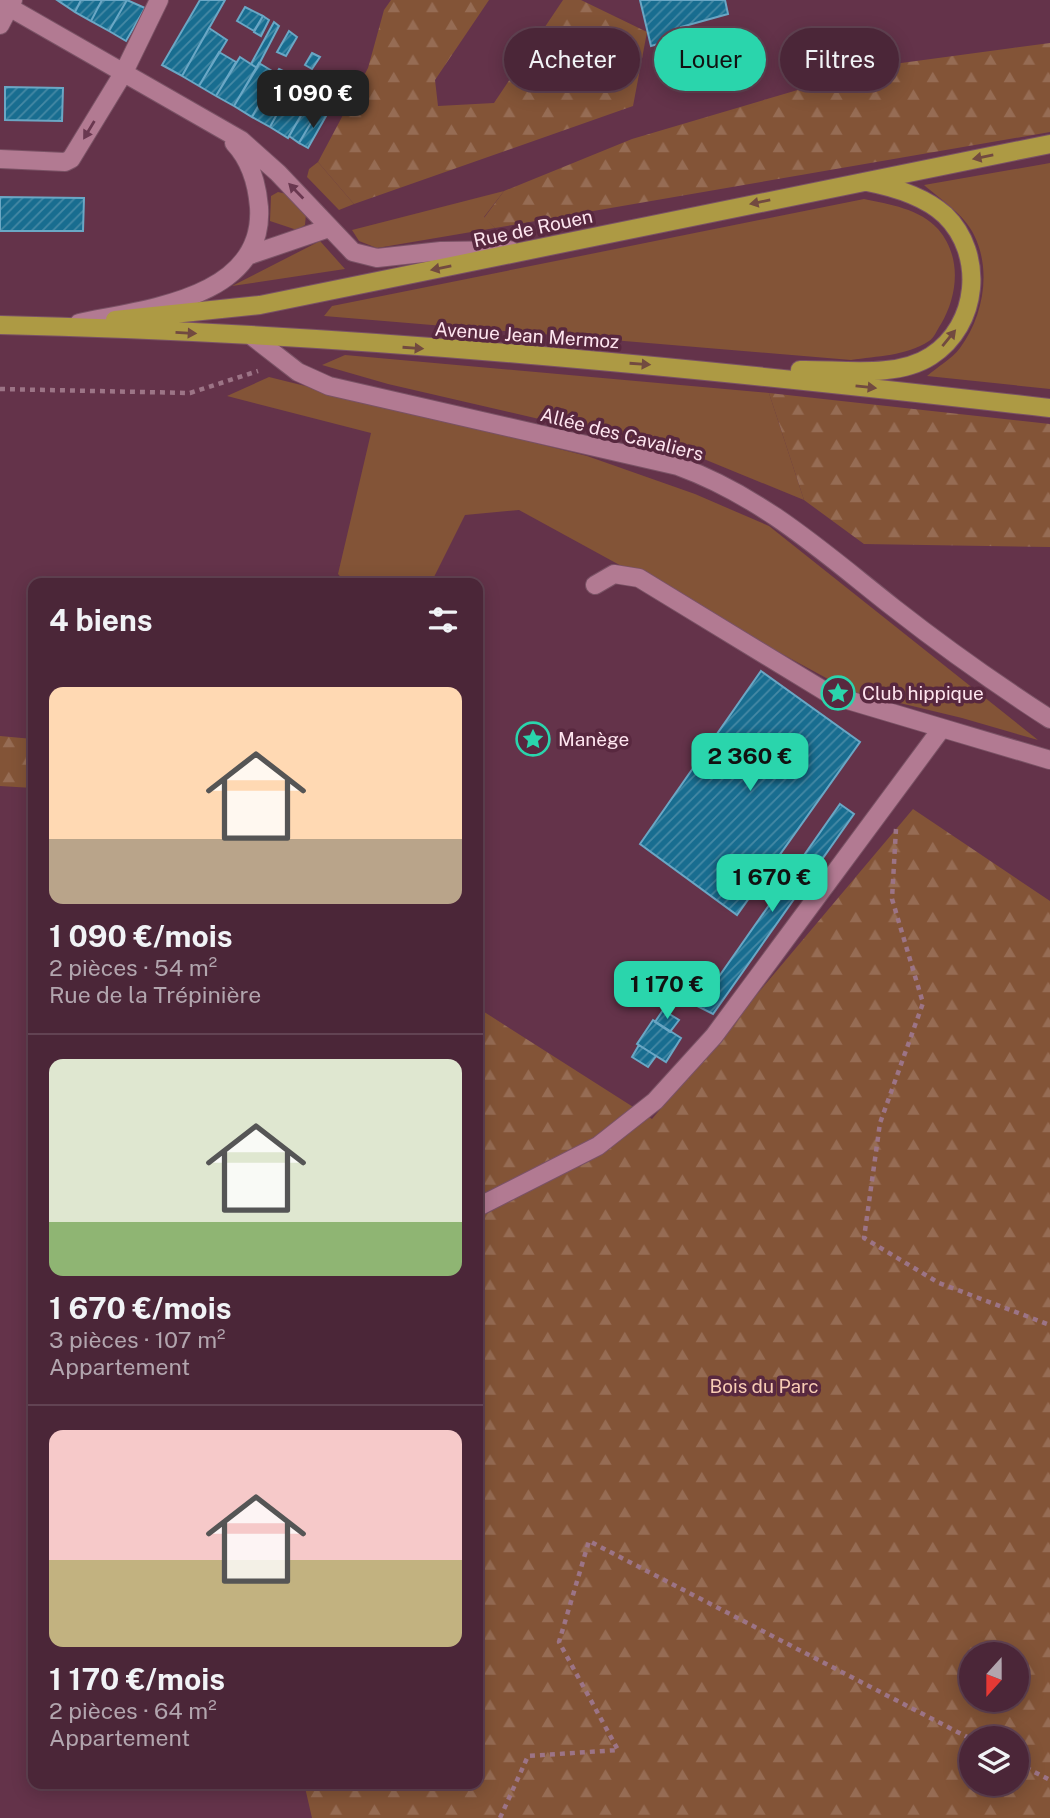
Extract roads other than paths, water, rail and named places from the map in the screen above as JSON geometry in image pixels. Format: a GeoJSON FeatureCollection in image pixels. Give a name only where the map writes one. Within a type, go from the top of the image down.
{"type":"FeatureCollection","features":[{"type":"Feature","properties":{"kind":"main road","name":"Rue de Rouen"},"geometry":{"type":"LineString","coordinates":[[20,325],[190,314],[260,305],[1050,144]]}},
{"type":"Feature","properties":{"kind":"main road"},"geometry":{"type":"LineString","coordinates":[[744,373],[902,367],[931,356],[960,324],[970,301],[972,274],[964,242],[955,227],[944,214],[922,200],[899,190],[859,181]]}},
{"type":"Feature","properties":{"kind":"main road","name":"Avenue Jean Mermoz"},"geometry":{"type":"LineString","coordinates":[[0,325],[253,337],[744,373],[1050,408]]}},
{"type":"Feature","properties":{"kind":"street"},"geometry":{"type":"LineString","coordinates":[[0,159],[65,162],[71,159],[124,72],[159,0]]}},
{"type":"Feature","properties":{"kind":"street"},"geometry":{"type":"LineString","coordinates":[[0,25],[7,3],[220,127],[255,152],[353,252],[377,258],[452,251],[532,250]]}},
{"type":"Feature","properties":{"kind":"street"},"geometry":{"type":"LineString","coordinates":[[79,323],[157,306],[203,291],[230,274],[247,256],[257,229],[258,196],[249,163],[220,127]]}},
{"type":"Feature","properties":{"kind":"street"},"geometry":{"type":"LineString","coordinates":[[247,256],[330,228]]}},
{"type":"Feature","properties":{"kind":"street","name":"Allée des Cavaliers"},"geometry":{"type":"LineString","coordinates":[[253,337],[284,362],[329,386],[678,466],[718,482],[774,514],[972,669],[1050,719]]}},
{"type":"Feature","properties":{"kind":"street"},"geometry":{"type":"LineString","coordinates":[[595,585],[614,574],[639,578],[831,695],[1050,760]]}},
{"type":"Feature","properties":{"kind":"street"},"geometry":{"type":"LineString","coordinates":[[483,1204],[598,1146],[655,1101],[714,1036],[942,728]]}},
{"type":"Feature","properties":{"kind":"place","name":"Club hippique"},"geometry":{"type":"Point","coordinates":[838,693]}},
{"type":"Feature","properties":{"kind":"place","name":"Manège"},"geometry":{"type":"Point","coordinates":[533,739]}},
{"type":"Feature","properties":{"kind":"park label","name":"Bois du Parc"},"geometry":{"type":"Point","coordinates":[764,1386]}}]}
